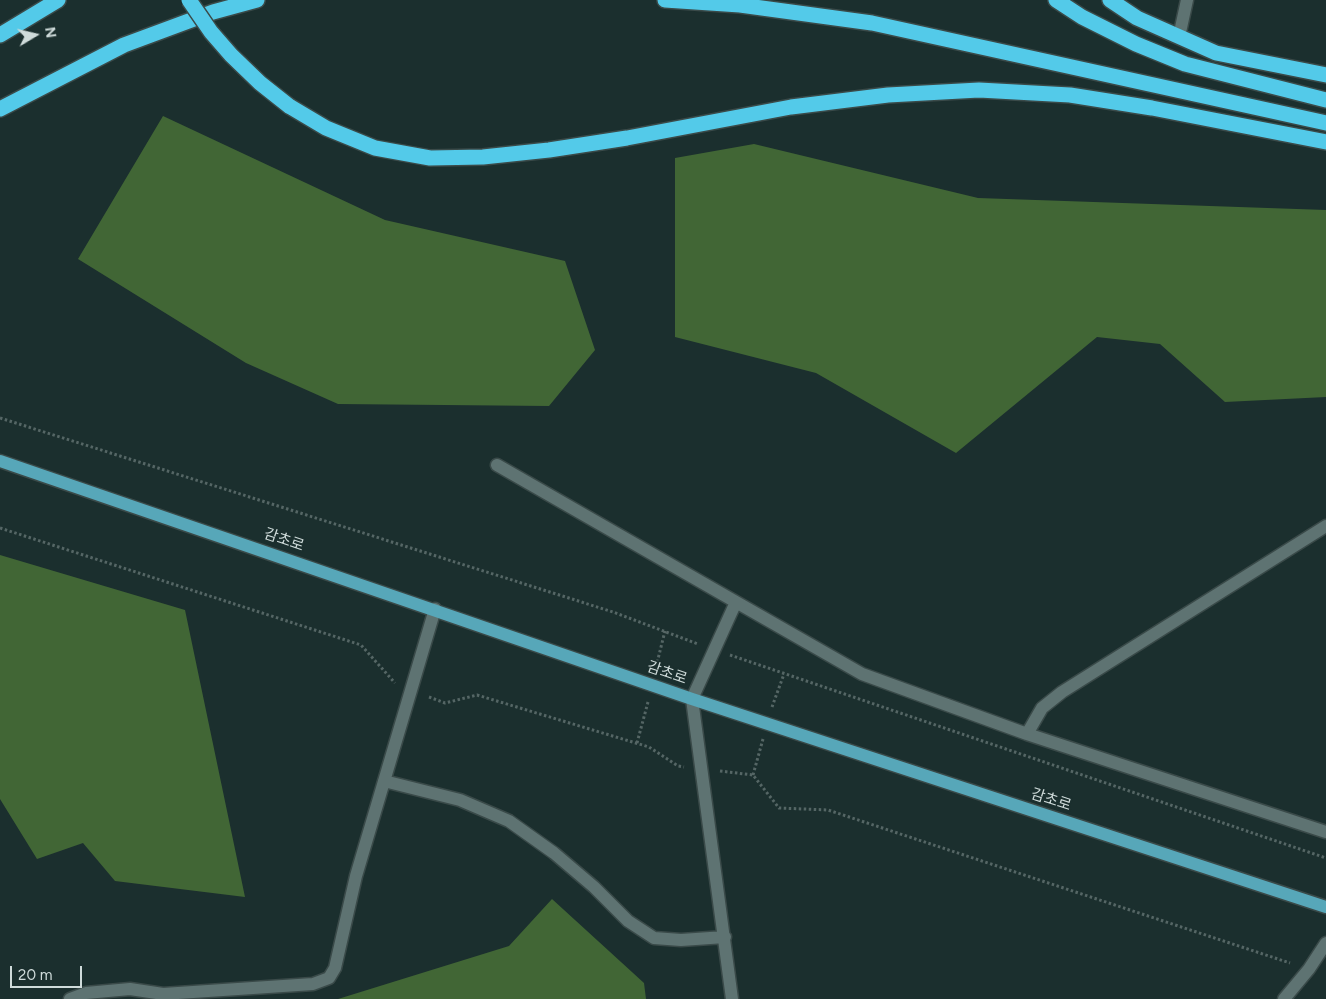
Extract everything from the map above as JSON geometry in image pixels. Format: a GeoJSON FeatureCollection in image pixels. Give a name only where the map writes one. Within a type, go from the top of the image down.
{"type":"FeatureCollection","features":[{"type":"Feature","properties":{"kind":"highway"},"geometry":{"type":"LineString","coordinates":[[0,35],[58,0]]}},
{"type":"Feature","properties":{"kind":"highway"},"geometry":{"type":"LineString","coordinates":[[189,0],[211,32],[232,55],[260,83],[290,106],[326,128],[375,148],[430,158],[483,157],[550,150],[627,138],[791,107],[888,95],[979,90],[1079,96],[1152,108],[1326,142]]}},
{"type":"Feature","properties":{"kind":"highway"},"geometry":{"type":"LineString","coordinates":[[0,109],[124,45],[185,21],[257,0]]}},
{"type":"Feature","properties":{"kind":"highway"},"geometry":{"type":"LineString","coordinates":[[665,0],[734,2],[872,23],[1326,123]]}},
{"type":"Feature","properties":{"kind":"highway"},"geometry":{"type":"LineString","coordinates":[[1056,0],[1136,44],[1185,64],[1326,100]]}},
{"type":"Feature","properties":{"kind":"highway"},"geometry":{"type":"LineString","coordinates":[[1110,0],[1136,18],[1216,53],[1326,75]]}},
{"type":"Feature","properties":{"kind":"main road","name":"감초로"},"geometry":{"type":"LineString","coordinates":[[0,461],[435,609],[692,699],[1326,907]]}},
{"type":"Feature","properties":{"kind":"street"},"geometry":{"type":"LineString","coordinates":[[1179,37],[1187,0]]}},
{"type":"Feature","properties":{"kind":"street"},"geometry":{"type":"LineString","coordinates":[[497,465],[862,674],[1027,734],[1326,832]]}},
{"type":"Feature","properties":{"kind":"street"},"geometry":{"type":"LineString","coordinates":[[1027,734],[1042,708],[1062,692],[1326,526]]}},
{"type":"Feature","properties":{"kind":"street"},"geometry":{"type":"LineString","coordinates":[[732,999],[692,699],[736,602]]}},
{"type":"Feature","properties":{"kind":"street"},"geometry":{"type":"LineString","coordinates":[[70,999],[86,993],[130,989],[162,994],[313,984],[329,978],[335,968],[356,876],[435,609]]}},
{"type":"Feature","properties":{"kind":"street"},"geometry":{"type":"LineString","coordinates":[[384,780],[460,800],[510,821],[554,852],[594,887],[628,921],[654,938],[682,940],[725,937]]}},
{"type":"Feature","properties":{"kind":"street"},"geometry":{"type":"LineString","coordinates":[[1284,999],[1309,969],[1326,943]]}},
{"type":"Feature","properties":{"kind":"path"},"geometry":{"type":"LineString","coordinates":[[0,418],[613,612],[715,650],[1326,858]]}},
{"type":"Feature","properties":{"kind":"path"},"geometry":{"type":"LineString","coordinates":[[0,528],[361,645],[393,682],[445,704],[477,695],[649,747],[678,766],[753,775],[779,808],[828,810],[1309,969]]}},
{"type":"Feature","properties":{"kind":"green space"},"geometry":{"type":"Polygon","coordinates":[[[163,116],[385,220],[565,261],[595,350],[549,406],[338,404],[246,363],[78,259],[163,116]]]}},
{"type":"Feature","properties":{"kind":"green space"},"geometry":{"type":"Polygon","coordinates":[[[754,144],[978,198],[1326,210],[1326,397],[1225,402],[1160,344],[1097,337],[956,453],[816,373],[675,337],[675,158],[754,144]]]}},
{"type":"Feature","properties":{"kind":"green space"},"geometry":{"type":"Polygon","coordinates":[[[0,555],[185,610],[245,897],[115,881],[83,843],[37,859],[0,799],[0,555]]]}},
{"type":"Feature","properties":{"kind":"green space"},"geometry":{"type":"Polygon","coordinates":[[[552,899],[644,983],[646,999],[338,999],[509,946],[552,899]]]}}]}
